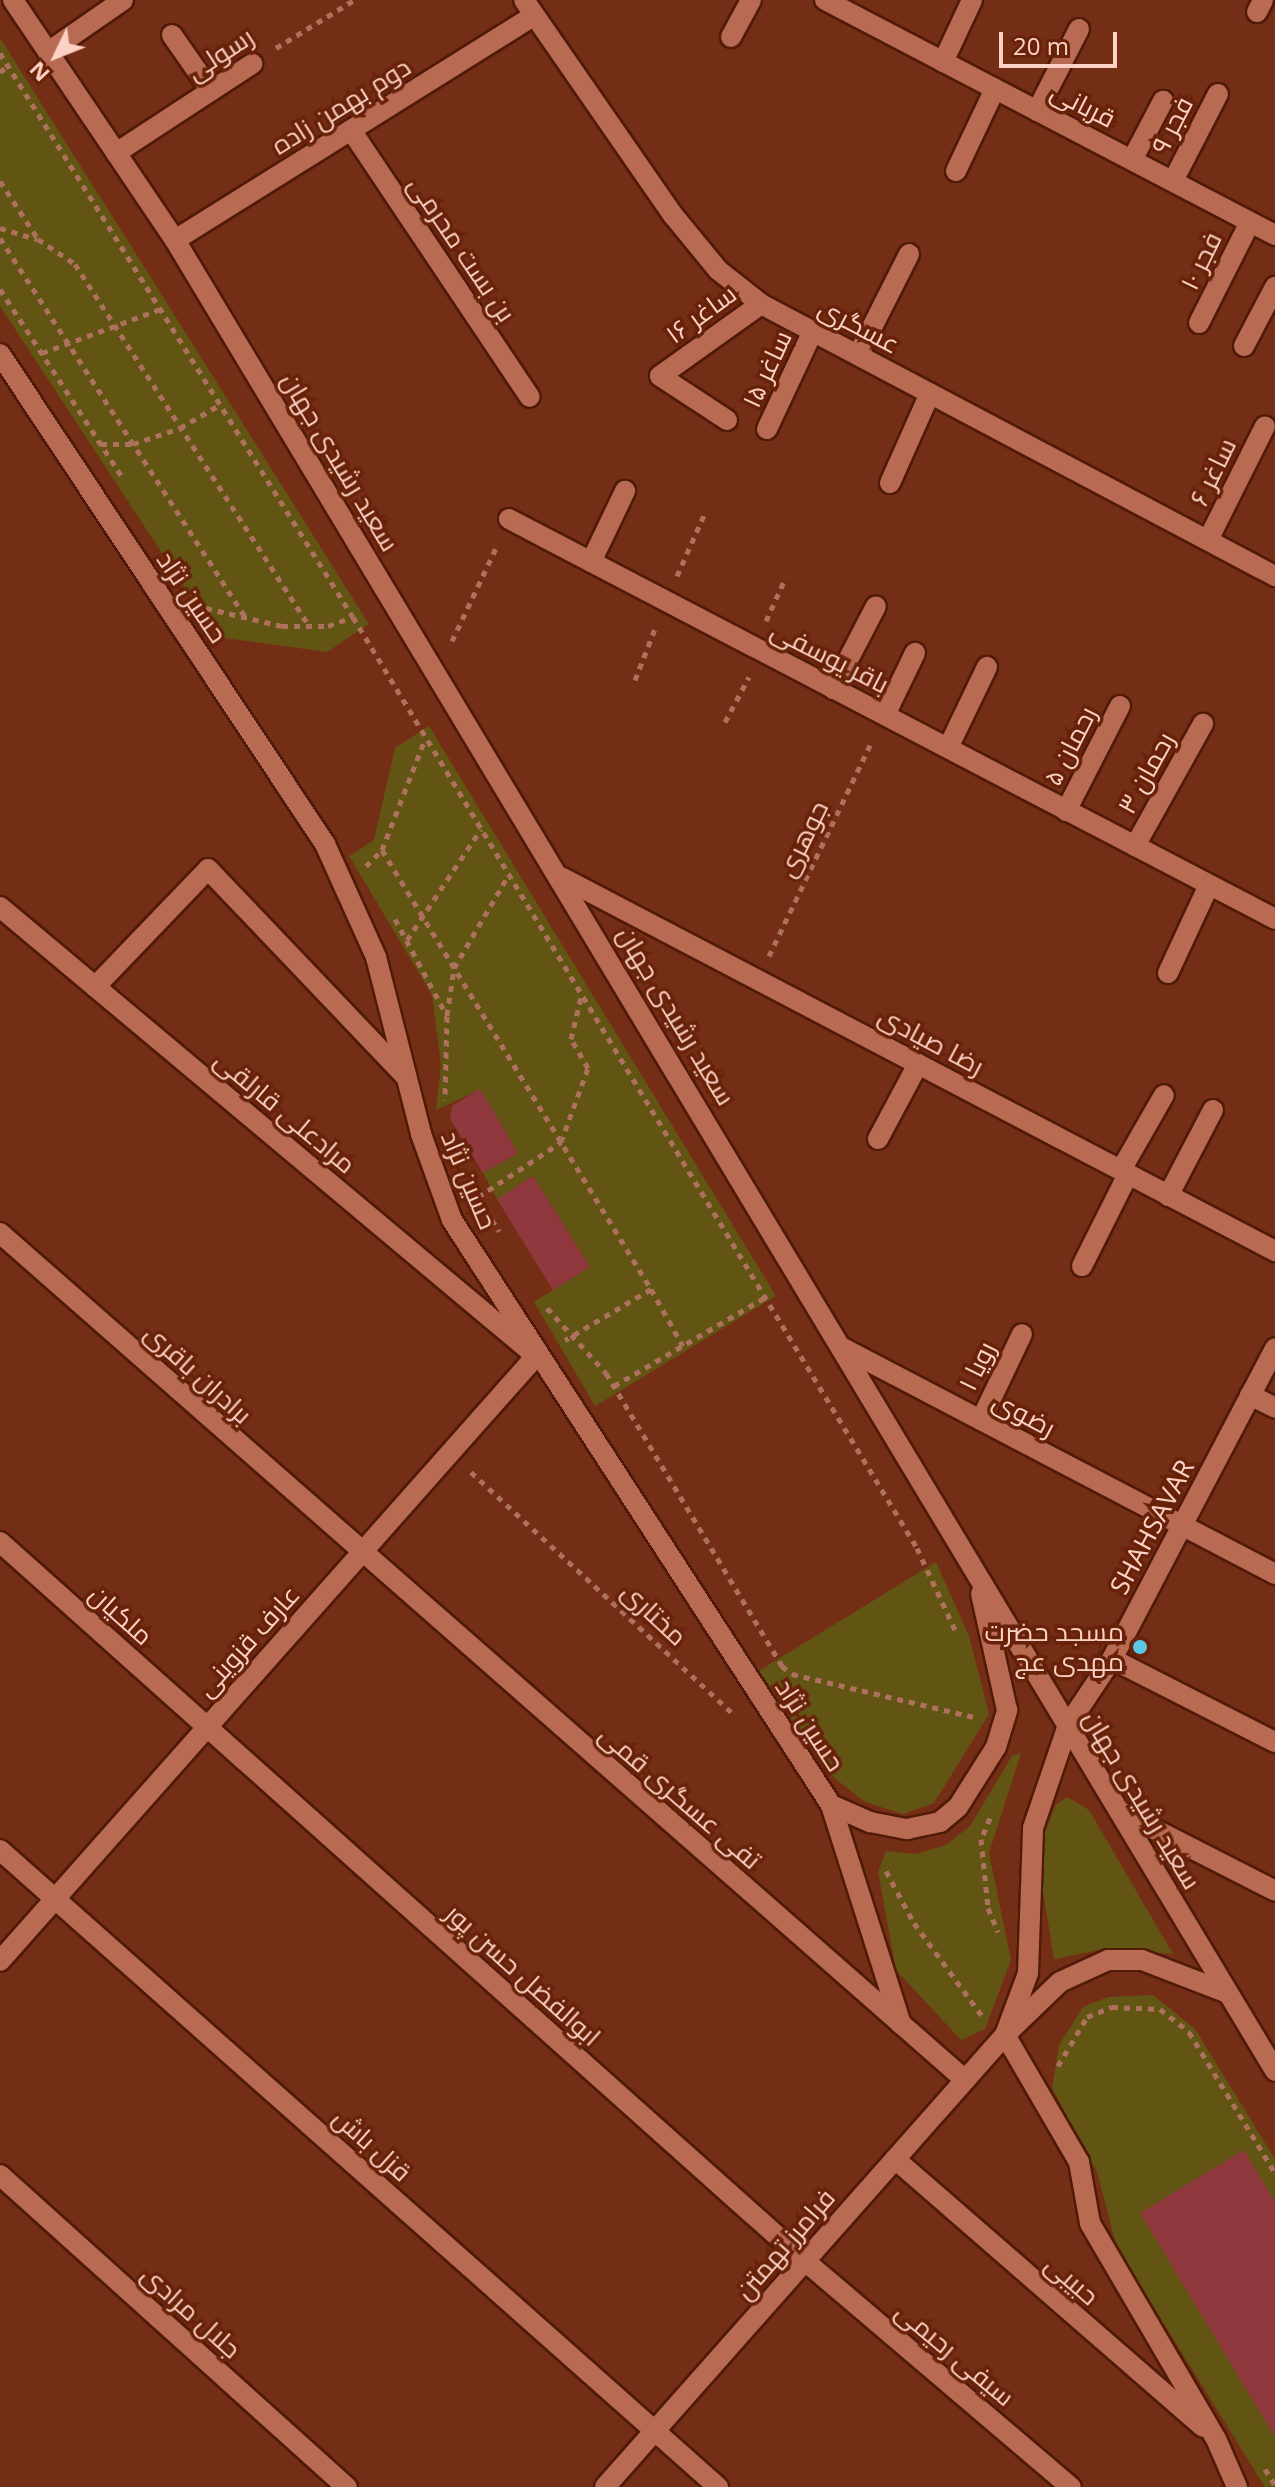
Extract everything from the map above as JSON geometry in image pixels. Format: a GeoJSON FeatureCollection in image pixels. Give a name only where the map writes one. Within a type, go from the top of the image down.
{"type":"FeatureCollection","features":[{"type":"Feature","properties":{"kind":"street","name":"سعید رشیدی جهان"},"geometry":{"type":"LineString","coordinates":[[13,0],[175,240],[563,877],[1225,1992],[1273,2066]]}},
{"type":"Feature","properties":{"kind":"street"},"geometry":{"type":"LineString","coordinates":[[48,52],[123,0]]}},
{"type":"Feature","properties":{"kind":"street"},"geometry":{"type":"LineString","coordinates":[[731,37],[751,0]]}},
{"type":"Feature","properties":{"kind":"street","name":"قربانی"},"geometry":{"type":"LineString","coordinates":[[825,0],[861,8],[943,62],[1275,235]]}},
{"type":"Feature","properties":{"kind":"street"},"geometry":{"type":"LineString","coordinates":[[943,62],[972,0]]}},
{"type":"Feature","properties":{"kind":"street","name":"دوم بهمن زاده"},"geometry":{"type":"LineString","coordinates":[[175,240],[351,130],[529,8]]}},
{"type":"Feature","properties":{"kind":"street","name":"عسگری"},"geometry":{"type":"LineString","coordinates":[[529,8],[673,215],[718,270],[761,304],[1275,575]]}},
{"type":"Feature","properties":{"kind":"street"},"geometry":{"type":"LineString","coordinates":[[1037,111],[1079,29]]}},
{"type":"Feature","properties":{"kind":"street"},"geometry":{"type":"LineString","coordinates":[[172,35],[211,91]]}},
{"type":"Feature","properties":{"kind":"street","name":"رسولی"},"geometry":{"type":"LineString","coordinates":[[116,153],[252,64]]}},
{"type":"Feature","properties":{"kind":"street"},"geometry":{"type":"LineString","coordinates":[[956,171],[995,89]]}},
{"type":"Feature","properties":{"kind":"street","name":"فجر ۹"},"geometry":{"type":"LineString","coordinates":[[1173,181],[1218,94]]}},
{"type":"Feature","properties":{"kind":"street"},"geometry":{"type":"LineString","coordinates":[[1132,160],[1163,101]]}},
{"type":"Feature","properties":{"kind":"street","name":"بن بست محرمی"},"geometry":{"type":"LineString","coordinates":[[351,130],[530,397]]}},
{"type":"Feature","properties":{"kind":"street","name":"فجر ۱۰"},"geometry":{"type":"LineString","coordinates":[[1199,323],[1250,222]]}},
{"type":"Feature","properties":{"kind":"street"},"geometry":{"type":"LineString","coordinates":[[858,355],[909,254]]}},
{"type":"Feature","properties":{"kind":"street"},"geometry":{"type":"LineString","coordinates":[[1244,346],[1275,287]]}},
{"type":"Feature","properties":{"kind":"street","name":"ساغر ۱۶"},"geometry":{"type":"LineString","coordinates":[[727,420],[660,376],[761,304]]}},
{"type":"Feature","properties":{"kind":"street","name":"ساغر ۱۵"},"geometry":{"type":"LineString","coordinates":[[767,429],[813,331]]}},
{"type":"Feature","properties":{"kind":"street","name":"حسین نژاد"},"geometry":{"type":"LineString","coordinates":[[0,354],[325,844],[376,957],[406,1077],[452,1220],[536,1356],[831,1805],[901,2024]]}},
{"type":"Feature","properties":{"kind":"street"},"geometry":{"type":"LineString","coordinates":[[890,483],[930,393]]}},
{"type":"Feature","properties":{"kind":"street","name":"ساغر ۶"},"geometry":{"type":"LineString","coordinates":[[1208,540],[1265,426]]}},
{"type":"Feature","properties":{"kind":"street"},"geometry":{"type":"LineString","coordinates":[[591,562],[625,491]]}},
{"type":"Feature","properties":{"kind":"street","name":"باقر یوسفی"},"geometry":{"type":"LineString","coordinates":[[509,519],[1275,919]]}},
{"type":"Feature","properties":{"kind":"street"},"geometry":{"type":"LineString","coordinates":[[833,689],[876,606]]}},
{"type":"Feature","properties":{"kind":"street"},"geometry":{"type":"LineString","coordinates":[[885,715],[915,653]]}},
{"type":"Feature","properties":{"kind":"street"},"geometry":{"type":"LineString","coordinates":[[948,748],[987,667]]}},
{"type":"Feature","properties":{"kind":"street","name":"رحمان ۵"},"geometry":{"type":"LineString","coordinates":[[1066,811],[1120,706]]}},
{"type":"Feature","properties":{"kind":"street","name":"رحمان ۳"},"geometry":{"type":"LineString","coordinates":[[1135,846],[1203,724]]}},
{"type":"Feature","properties":{"kind":"street"},"geometry":{"type":"LineString","coordinates":[[95,987],[208,869],[406,1077]]}},
{"type":"Feature","properties":{"kind":"street","name":"رضا صیادی"},"geometry":{"type":"LineString","coordinates":[[563,877],[1275,1251]]}},
{"type":"Feature","properties":{"kind":"street"},"geometry":{"type":"LineString","coordinates":[[1168,973],[1209,885]]}},
{"type":"Feature","properties":{"kind":"street","name":"مرادعلی قارلقی"},"geometry":{"type":"LineString","coordinates":[[0,907],[536,1356]]}},
{"type":"Feature","properties":{"kind":"street"},"geometry":{"type":"LineString","coordinates":[[878,1139],[918,1064]]}},
{"type":"Feature","properties":{"kind":"street"},"geometry":{"type":"LineString","coordinates":[[1082,1266],[1124,1172],[1164,1095]]}},
{"type":"Feature","properties":{"kind":"street"},"geometry":{"type":"LineString","coordinates":[[1168,1196],[1213,1110]]}},
{"type":"Feature","properties":{"kind":"street","name":"برادران باقری"},"geometry":{"type":"LineString","coordinates":[[0,1233],[361,1554]]}},
{"type":"Feature","properties":{"kind":"street","name":"رویا ۱"},"geometry":{"type":"LineString","coordinates":[[981,1420],[1022,1334]]}},
{"type":"Feature","properties":{"kind":"street","name":"رضوی"},"geometry":{"type":"LineString","coordinates":[[843,1348],[1275,1574]]}},
{"type":"Feature","properties":{"kind":"street","name":"SHAHSAVAR"},"geometry":{"type":"LineString","coordinates":[[1005,2035],[1028,1973],[1033,1828],[1068,1725],[1112,1659],[1275,1348]]}},
{"type":"Feature","properties":{"kind":"street","name":"عارف قزوینی"},"geometry":{"type":"LineString","coordinates":[[0,1961],[536,1356]]}},
{"type":"Feature","properties":{"kind":"street"},"geometry":{"type":"LineString","coordinates":[[1250,1395],[1275,1408]]}},
{"type":"Feature","properties":{"kind":"street","name":"ملکیان"},"geometry":{"type":"LineString","coordinates":[[0,1542],[207,1727]]}},
{"type":"Feature","properties":{"kind":"street","name":"تفی عسگری قمی"},"geometry":{"type":"LineString","coordinates":[[361,1554],[965,2080]]}},
{"type":"Feature","properties":{"kind":"street"},"geometry":{"type":"LineString","coordinates":[[831,1805],[870,1822],[907,1829],[940,1822],[977,1779],[1007,1710],[1001,1662],[971,1564]]}},
{"type":"Feature","properties":{"kind":"street"},"geometry":{"type":"LineString","coordinates":[[1112,1659],[1275,1742]]}},
{"type":"Feature","properties":{"kind":"street","name":"ابوالفضل حسن پور"},"geometry":{"type":"LineString","coordinates":[[207,1727],[805,2261]]}},
{"type":"Feature","properties":{"kind":"street"},"geometry":{"type":"LineString","coordinates":[[1119,1811],[1275,1891]]}},
{"type":"Feature","properties":{"kind":"street","name":"قزل باش"},"geometry":{"type":"LineString","coordinates":[[0,1850],[718,2487]]}},
{"type":"Feature","properties":{"kind":"street","name":"فرامرز تهمتن"},"geometry":{"type":"LineString","coordinates":[[605,2487],[1005,2035],[1060,1982],[1108,1960],[1142,1960],[1225,1992]]}},
{"type":"Feature","properties":{"kind":"street"},"geometry":{"type":"LineString","coordinates":[[1005,2035],[1079,2162],[1090,2223],[1216,2439],[1237,2487]]}},
{"type":"Feature","properties":{"kind":"street","name":"حبیبی"},"geometry":{"type":"LineString","coordinates":[[895,2159],[1216,2439]]}},
{"type":"Feature","properties":{"kind":"street","name":"جلال مرادی"},"geometry":{"type":"LineString","coordinates":[[0,2175],[347,2487]]}},
{"type":"Feature","properties":{"kind":"street","name":"سیفی رحیمی"},"geometry":{"type":"LineString","coordinates":[[805,2261],[1071,2487]]}},
{"type":"Feature","properties":{"kind":"path","name":"رسولی"},"geometry":{"type":"LineString","coordinates":[[252,64],[354,0]]}},
{"type":"Feature","properties":{"kind":"path"},"geometry":{"type":"LineString","coordinates":[[0,53],[353,617],[917,1548],[962,1646]]}},
{"type":"Feature","properties":{"kind":"path"},"geometry":{"type":"LineString","coordinates":[[0,72],[8,66]]}},
{"type":"Feature","properties":{"kind":"path"},"geometry":{"type":"LineString","coordinates":[[0,181],[38,239]]}},
{"type":"Feature","properties":{"kind":"path"},"geometry":{"type":"LineString","coordinates":[[0,228],[38,239],[75,264],[309,626]]}},
{"type":"Feature","properties":{"kind":"path"},"geometry":{"type":"LineString","coordinates":[[0,238],[245,617]]}},
{"type":"Feature","properties":{"kind":"path"},"geometry":{"type":"LineString","coordinates":[[0,289],[125,483]]}},
{"type":"Feature","properties":{"kind":"path"},"geometry":{"type":"LineString","coordinates":[[42,353],[66,340],[115,327],[160,309]]}},
{"type":"Feature","properties":{"kind":"path"},"geometry":{"type":"LineString","coordinates":[[100,444],[133,444],[180,428],[221,404]]}},
{"type":"Feature","properties":{"kind":"path"},"geometry":{"type":"LineString","coordinates":[[635,680],[665,601],[704,515]]}},
{"type":"Feature","properties":{"kind":"path"},"geometry":{"type":"LineString","coordinates":[[437,671],[509,519]]}},
{"type":"Feature","properties":{"kind":"path"},"geometry":{"type":"LineString","coordinates":[[725,722],[786,577]]}},
{"type":"Feature","properties":{"kind":"path"},"geometry":{"type":"LineString","coordinates":[[199,598],[214,621]]}},
{"type":"Feature","properties":{"kind":"path"},"geometry":{"type":"LineString","coordinates":[[206,608],[309,626],[353,617]]}},
{"type":"Feature","properties":{"kind":"path","name":"جوهری"},"geometry":{"type":"LineString","coordinates":[[758,979],[885,715]]}},
{"type":"Feature","properties":{"kind":"path"},"geometry":{"type":"LineString","coordinates":[[364,868],[382,850],[426,738]]}},
{"type":"Feature","properties":{"kind":"path"},"geometry":{"type":"LineString","coordinates":[[407,940],[481,829]]}},
{"type":"Feature","properties":{"kind":"path"},"geometry":{"type":"LineString","coordinates":[[382,850],[683,1346]]}},
{"type":"Feature","properties":{"kind":"path"},"geometry":{"type":"LineString","coordinates":[[356,855],[371,880]]}},
{"type":"Feature","properties":{"kind":"path"},"geometry":{"type":"LineString","coordinates":[[442,1116],[447,1016],[454,968],[508,875]]}},
{"type":"Feature","properties":{"kind":"path"},"geometry":{"type":"LineString","coordinates":[[386,904],[447,1016]]}},
{"type":"Feature","properties":{"kind":"path"},"geometry":{"type":"LineString","coordinates":[[478,1197],[561,1142],[588,1068],[571,1039],[581,996]]}},
{"type":"Feature","properties":{"kind":"path"},"geometry":{"type":"LineString","coordinates":[[470,1184],[501,1234]]}},
{"type":"Feature","properties":{"kind":"path"},"geometry":{"type":"LineString","coordinates":[[575,1335],[651,1289]]}},
{"type":"Feature","properties":{"kind":"path"},"geometry":{"type":"LineString","coordinates":[[540,1296],[614,1386],[782,1666],[792,1674],[980,1719]]}},
{"type":"Feature","properties":{"kind":"path"},"geometry":{"type":"LineString","coordinates":[[614,1386],[764,1298]]}},
{"type":"Feature","properties":{"kind":"path","name":"مختاری"},"geometry":{"type":"LineString","coordinates":[[450,1453],[739,1719]]}},
{"type":"Feature","properties":{"kind":"path"},"geometry":{"type":"LineString","coordinates":[[975,1730],[980,1719],[978,1704]]}},
{"type":"Feature","properties":{"kind":"path"},"geometry":{"type":"LineString","coordinates":[[991,1814],[981,1839],[988,1908],[1000,1938]]}},
{"type":"Feature","properties":{"kind":"path"},"geometry":{"type":"LineString","coordinates":[[878,1860],[982,2016],[1005,2035]]}},
{"type":"Feature","properties":{"kind":"path"},"geometry":{"type":"LineString","coordinates":[[1047,2066],[1054,2076],[1087,2017],[1112,2007],[1160,2009],[1189,2032],[1275,2173]]}},
{"type":"Feature","properties":{"kind":"path"},"geometry":{"type":"LineString","coordinates":[[1259,2459],[1275,2485]]}},
{"type":"Feature","properties":{"kind":"shaded area"},"geometry":{"type":"Polygon","coordinates":[[[0,38],[369,624],[327,652],[217,637],[0,306],[0,38]]]}},
{"type":"Feature","properties":{"kind":"shaded area"},"geometry":{"type":"Polygon","coordinates":[[[429,726],[776,1296],[595,1406],[534,1302],[590,1267],[534,1177],[497,1199],[483,1173],[518,1153],[479,1090],[436,1110],[441,1065],[432,995],[349,856],[374,840],[395,748],[429,726]]]}},
{"type":"Feature","properties":{"kind":"shaded area"},"geometry":{"type":"Polygon","coordinates":[[[936,1562],[969,1636],[989,1714],[934,1803],[903,1814],[865,1802],[827,1772],[757,1672],[936,1562]]]}},
{"type":"Feature","properties":{"kind":"shaded area"},"geometry":{"type":"Polygon","coordinates":[[[1021,1753],[989,1853],[1011,1960],[985,2029],[961,2040],[896,1970],[878,1872],[886,1851],[916,1854],[946,1845],[970,1826],[1012,1756],[1021,1753]]]}},
{"type":"Feature","properties":{"kind":"shaded area"},"geometry":{"type":"Polygon","coordinates":[[[1067,1797],[1089,1810],[1173,1954],[1105,1949],[1054,1959],[1039,1867],[1045,1832],[1056,1805],[1067,1797]]]}},
{"type":"Feature","properties":{"kind":"shaded area"},"geometry":{"type":"Polygon","coordinates":[[[1153,1995],[1195,2029],[1275,2159],[1275,2487],[1265,2487],[1117,2248],[1097,2172],[1052,2088],[1059,2045],[1083,2007],[1108,1997],[1153,1995]]]}},
{"type":"Feature","properties":{"kind":"building"},"geometry":{"type":"Polygon","coordinates":[[[480,1089],[518,1153],[483,1173],[450,1119],[452,1106],[480,1089]]]}},
{"type":"Feature","properties":{"kind":"building"},"geometry":{"type":"Polygon","coordinates":[[[533,1176],[590,1267],[553,1290],[497,1199],[533,1176]]]}},
{"type":"Feature","properties":{"kind":"building"},"geometry":{"type":"Polygon","coordinates":[[[1244,2150],[1275,2202],[1275,2437],[1140,2213],[1244,2150]]]}},
{"type":"Feature","properties":{"kind":"place","name":"مسجد حضرت مهدی عج"},"geometry":{"type":"Point","coordinates":[1140,1647]}}]}
